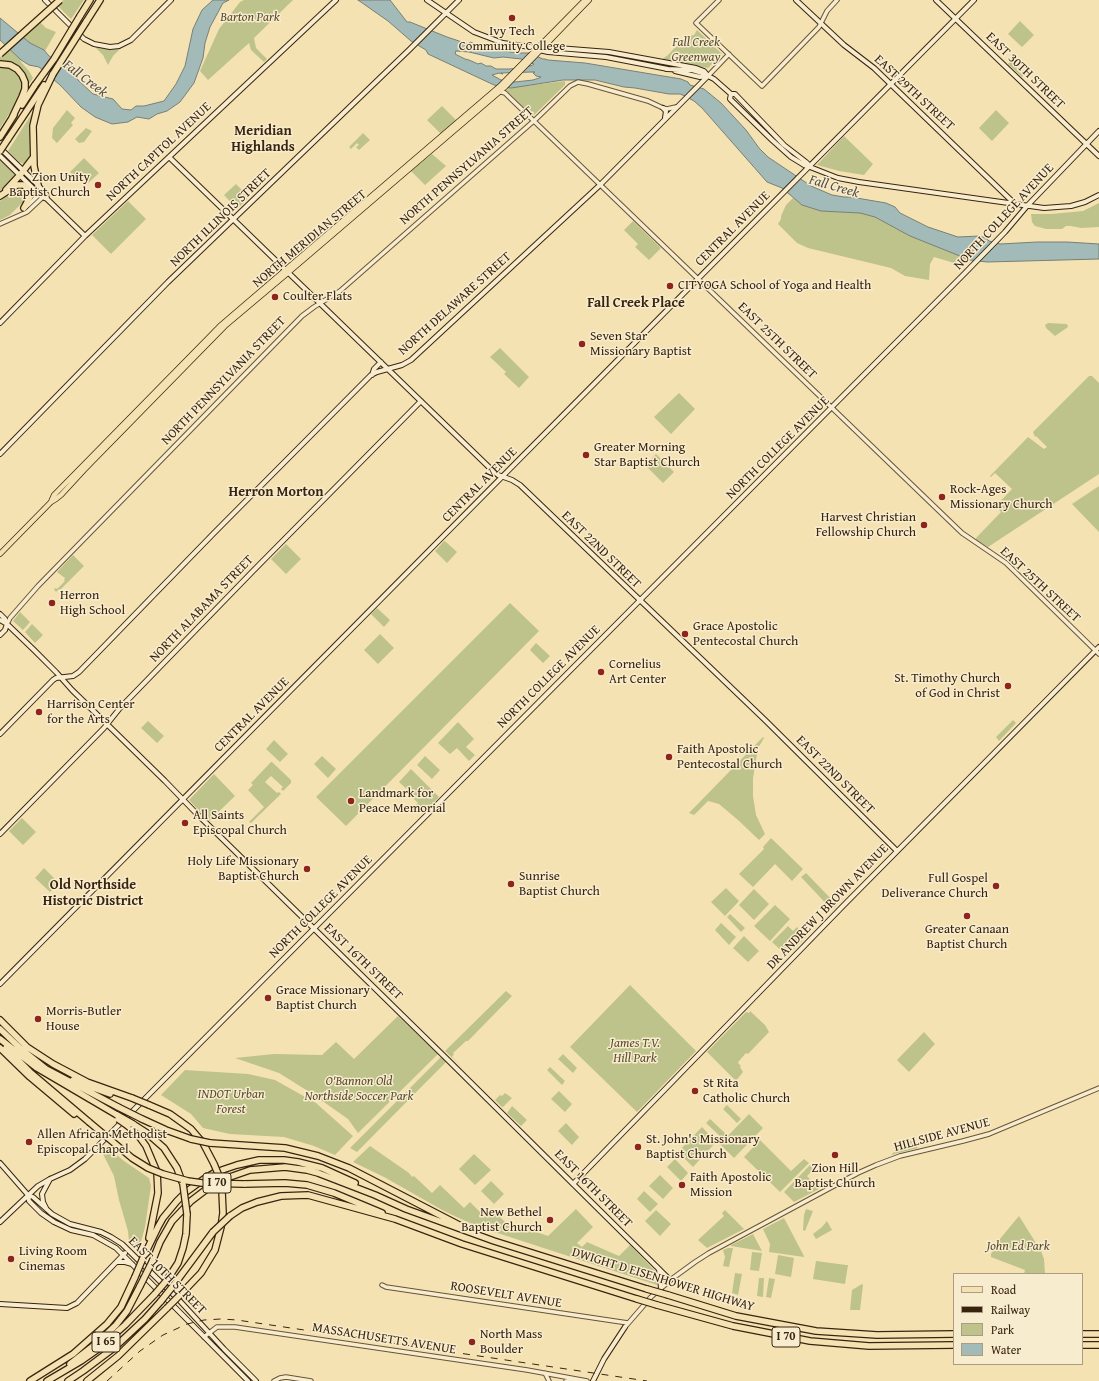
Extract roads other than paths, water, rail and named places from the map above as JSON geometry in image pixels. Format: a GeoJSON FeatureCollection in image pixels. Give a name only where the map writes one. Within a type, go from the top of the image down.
{"type":"FeatureCollection","features":[{"type":"Feature","properties":{"kind":"highway"},"geometry":{"type":"LineString","coordinates":[[0,54],[60,0]]}},
{"type":"Feature","properties":{"kind":"highway"},"geometry":{"type":"LineString","coordinates":[[1,135],[54,59],[90,0]]}},
{"type":"Feature","properties":{"kind":"highway"},"geometry":{"type":"LineString","coordinates":[[0,150],[42,91],[100,0]]}},
{"type":"Feature","properties":{"kind":"highway"},"geometry":{"type":"LineString","coordinates":[[0,64],[10,65],[17,69],[22,74],[25,82],[23,95],[12,118]]}},
{"type":"Feature","properties":{"kind":"highway"},"geometry":{"type":"LineString","coordinates":[[38,185],[34,172],[33,126],[42,91]]}},
{"type":"Feature","properties":{"kind":"highway"},"geometry":{"type":"LineString","coordinates":[[0,196],[22,173],[33,158]]}},
{"type":"Feature","properties":{"kind":"highway"},"geometry":{"type":"LineString","coordinates":[[0,196],[17,185],[24,185],[29,190],[31,195],[24,208]]}},
{"type":"Feature","properties":{"kind":"highway"},"geometry":{"type":"LineString","coordinates":[[0,1020],[27,1047],[53,1064],[87,1082],[132,1098]]}},
{"type":"Feature","properties":{"kind":"highway","name":"I 65"},"geometry":{"type":"LineString","coordinates":[[0,1029],[21,1049],[48,1067],[75,1081],[101,1091],[132,1098],[170,1114],[187,1126],[203,1143],[219,1176],[222,1191],[223,1213],[221,1227],[214,1250],[201,1273],[126,1349],[88,1381]]}},
{"type":"Feature","properties":{"kind":"highway"},"geometry":{"type":"LineString","coordinates":[[0,1040],[30,1072],[88,1123]]}},
{"type":"Feature","properties":{"kind":"highway","name":"I 65"},"geometry":{"type":"LineString","coordinates":[[0,1040],[36,1068],[153,1138],[164,1148],[177,1168],[183,1184],[187,1214],[186,1234],[178,1263],[167,1280],[125,1325],[98,1349],[48,1380]]}},
{"type":"Feature","properties":{"kind":"highway"},"geometry":{"type":"LineString","coordinates":[[0,1048],[34,1081],[132,1158],[148,1168],[188,1181],[218,1184],[285,1183],[307,1185],[327,1190],[400,1221]]}},
{"type":"Feature","properties":{"kind":"highway"},"geometry":{"type":"LineString","coordinates":[[21,1049],[46,1069],[118,1107],[166,1130],[191,1139],[210,1143],[285,1148],[331,1160],[494,1241]]}},
{"type":"Feature","properties":{"kind":"highway"},"geometry":{"type":"LineString","coordinates":[[131,1125],[146,1146],[155,1165],[158,1178],[157,1204],[143,1258]]}},
{"type":"Feature","properties":{"kind":"highway"},"geometry":{"type":"LineString","coordinates":[[30,1381],[77,1351],[107,1324],[121,1307],[158,1226],[170,1209],[186,1192],[214,1173],[237,1165],[259,1160],[298,1162],[320,1171]]}},
{"type":"Feature","properties":{"kind":"highway","name":"I 70"},"geometry":{"type":"LineString","coordinates":[[48,1380],[89,1350],[110,1331],[127,1311],[152,1262],[160,1242],[172,1221],[191,1201],[212,1185],[239,1173],[285,1167],[320,1171]]}},
{"type":"Feature","properties":{"kind":"highway","name":"DWIGHT D EISENHOWER HIGHWAY"},"geometry":{"type":"LineString","coordinates":[[320,1171],[340,1178],[406,1209],[494,1241],[736,1316],[792,1328],[859,1335],[953,1334]]}},
{"type":"Feature","properties":{"kind":"highway","name":"I 70"},"geometry":{"type":"LineString","coordinates":[[68,1381],[115,1347],[145,1319],[173,1286],[213,1232],[230,1216],[242,1208],[257,1202],[282,1196],[308,1195],[400,1221]]}},
{"type":"Feature","properties":{"kind":"highway","name":"DWIGHT D EISENHOWER HIGHWAY"},"geometry":{"type":"LineString","coordinates":[[400,1221],[476,1248],[637,1299],[733,1326],[797,1339],[858,1345],[953,1345]]}},
{"type":"Feature","properties":{"kind":"highway"},"geometry":{"type":"LineString","coordinates":[[1083,1334],[1099,1334]]}},
{"type":"Feature","properties":{"kind":"highway"},"geometry":{"type":"LineString","coordinates":[[1083,1345],[1099,1345]]}},
{"type":"Feature","properties":{"kind":"highway"},"geometry":{"type":"LineString","coordinates":[[26,1381],[40,1374]]}},
{"type":"Feature","properties":{"kind":"main road"},"geometry":{"type":"LineString","coordinates":[[45,0],[84,39],[100,46],[117,46],[131,40],[171,0]]}},
{"type":"Feature","properties":{"kind":"main road","name":"NORTH CAPITOL AVENUE"},"geometry":{"type":"LineString","coordinates":[[0,323],[85,236],[336,0]]}},
{"type":"Feature","properties":{"kind":"main road"},"geometry":{"type":"LineString","coordinates":[[427,0],[474,32],[493,41],[537,52],[606,57],[700,77],[708,76]]}},
{"type":"Feature","properties":{"kind":"main road","name":"NORTH ILLINOIS STREET"},"geometry":{"type":"LineString","coordinates":[[0,454],[163,287],[439,22],[459,0]]}},
{"type":"Feature","properties":{"kind":"main road","name":"NORTH MERIDIAN STREET"},"geometry":{"type":"LineString","coordinates":[[0,554],[51,502],[61,495],[78,475],[226,325],[464,118],[503,86],[585,0]]}},
{"type":"Feature","properties":{"kind":"main road","name":"NORTH MERIDIAN STREET"},"geometry":{"type":"LineString","coordinates":[[537,52],[545,47],[589,0]]}},
{"type":"Feature","properties":{"kind":"main road","name":"EAST 29TH STREET"},"geometry":{"type":"LineString","coordinates":[[796,0],[924,116],[1015,204]]}},
{"type":"Feature","properties":{"kind":"main road","name":"EAST 30TH STREET"},"geometry":{"type":"LineString","coordinates":[[936,0],[1099,156]]}},
{"type":"Feature","properties":{"kind":"main road","name":"CENTRAL AVENUE"},"geometry":{"type":"LineString","coordinates":[[0,984],[974,0]]}},
{"type":"Feature","properties":{"kind":"main road"},"geometry":{"type":"LineString","coordinates":[[545,47],[609,52],[658,62],[690,66],[704,70],[708,76],[731,94],[735,94],[784,145],[806,162],[810,167],[831,176],[854,181],[1049,208],[1084,202],[1099,195]]}},
{"type":"Feature","properties":{"kind":"main road","name":"NORTH DELAWARE STREET"},"geometry":{"type":"LineString","coordinates":[[0,734],[53,680],[72,676],[79,672],[212,535],[371,375],[375,372],[402,366],[411,360],[600,185],[708,76]]}},
{"type":"Feature","properties":{"kind":"main road"},"geometry":{"type":"LineString","coordinates":[[663,108],[666,111],[665,119]]}},
{"type":"Feature","properties":{"kind":"main road","name":"NORTH COLLEGE AVENUE"},"geometry":{"type":"LineString","coordinates":[[0,1222],[39,1186],[70,1170],[84,1159],[975,263],[1099,131]]}},
{"type":"Feature","properties":{"kind":"main road"},"geometry":{"type":"LineString","coordinates":[[0,150],[85,236]]}},
{"type":"Feature","properties":{"kind":"main road"},"geometry":{"type":"LineString","coordinates":[[0,156],[38,185],[43,195]]}},
{"type":"Feature","properties":{"kind":"main road","name":"EAST 22ND STREET"},"geometry":{"type":"LineString","coordinates":[[169,157],[494,472],[520,485],[766,721],[897,851]]}},
{"type":"Feature","properties":{"kind":"main road"},"geometry":{"type":"LineString","coordinates":[[371,375],[374,369],[381,362]]}},
{"type":"Feature","properties":{"kind":"main road","name":"NORTH ALABAMA STREET"},"geometry":{"type":"LineString","coordinates":[[0,834],[229,595],[421,401]]}},
{"type":"Feature","properties":{"kind":"main road","name":"EAST 16TH STREET"},"geometry":{"type":"LineString","coordinates":[[0,614],[5,619],[7,624]]}},
{"type":"Feature","properties":{"kind":"main road","name":"EAST 16TH STREET"},"geometry":{"type":"LineString","coordinates":[[0,620],[7,624],[165,781],[182,800],[670,1280]]}},
{"type":"Feature","properties":{"kind":"main road","name":"NORTH PENNSYLVANIA STREET"},"geometry":{"type":"LineString","coordinates":[[0,635],[7,624]]}},
{"type":"Feature","properties":{"kind":"main road","name":"DR ANDREW J BROWN AVENUE"},"geometry":{"type":"LineString","coordinates":[[573,1184],[897,851],[1099,647]]}},
{"type":"Feature","properties":{"kind":"main road","name":"EAST 10TH STREET"},"geometry":{"type":"LineString","coordinates":[[0,1163],[28,1195],[33,1197],[48,1212],[66,1222],[109,1235],[128,1250],[179,1300],[256,1381]]}},
{"type":"Feature","properties":{"kind":"main road"},"geometry":{"type":"LineString","coordinates":[[48,1212],[42,1196],[43,1190],[50,1179]]}},
{"type":"Feature","properties":{"kind":"main road","name":"EAST 10TH STREET"},"geometry":{"type":"LineString","coordinates":[[28,1195],[29,1201],[41,1213],[55,1223],[71,1230],[100,1238],[124,1255],[248,1381]]}},
{"type":"Feature","properties":{"kind":"main road"},"geometry":{"type":"LineString","coordinates":[[0,1304],[67,1308],[77,1302],[128,1250]]}},
{"type":"Feature","properties":{"kind":"main road"},"geometry":{"type":"LineString","coordinates":[[117,1262],[133,1264]]}},
{"type":"Feature","properties":{"kind":"main road"},"geometry":{"type":"LineString","coordinates":[[659,1268],[661,1288]]}},
{"type":"Feature","properties":{"kind":"main road"},"geometry":{"type":"LineString","coordinates":[[593,1381],[604,1359],[626,1325]]}},
{"type":"Feature","properties":{"kind":"street"},"geometry":{"type":"LineString","coordinates":[[719,0],[696,23],[762,86],[819,27],[827,11],[837,0]]}},
{"type":"Feature","properties":{"kind":"street","name":"NORTH DELAWARE STREET"},"geometry":{"type":"LineString","coordinates":[[708,76],[729,54]]}},
{"type":"Feature","properties":{"kind":"street","name":"NORTH PENNSYLVANIA STREET"},"geometry":{"type":"LineString","coordinates":[[7,624],[10,618],[38,586],[302,316],[340,291],[534,121],[568,87],[574,83],[580,82],[626,94],[648,101],[663,108]]}},
{"type":"Feature","properties":{"kind":"street","name":"EAST 25TH STREET"},"geometry":{"type":"LineString","coordinates":[[497,91],[506,94],[962,533],[1006,563],[1099,654]]}},
{"type":"Feature","properties":{"kind":"street"},"geometry":{"type":"LineString","coordinates":[[663,108],[669,109],[677,106]]}},
{"type":"Feature","properties":{"kind":"street"},"geometry":{"type":"LineString","coordinates":[[17,216],[24,208],[43,195]]}},
{"type":"Feature","properties":{"kind":"street"},"geometry":{"type":"LineString","coordinates":[[0,224],[27,212],[43,195]]}},
{"type":"Feature","properties":{"kind":"street","name":"HILLSIDE AVENUE"},"geometry":{"type":"LineString","coordinates":[[670,1280],[709,1253],[867,1169],[900,1156],[989,1134],[1099,1088]]}},
{"type":"Feature","properties":{"kind":"street"},"geometry":{"type":"LineString","coordinates":[[626,1325],[643,1305],[670,1280]]}},
{"type":"Feature","properties":{"kind":"street","name":"ROOSEVELT AVENUE"},"geometry":{"type":"LineString","coordinates":[[382,1285],[386,1287],[626,1325]]}},
{"type":"Feature","properties":{"kind":"street","name":"MASSACHUSETTS AVENUE"},"geometry":{"type":"LineString","coordinates":[[204,1337],[216,1327],[235,1327],[572,1377],[577,1380],[588,1381]]}},
{"type":"Feature","properties":{"kind":"street"},"geometry":{"type":"LineString","coordinates":[[544,1373],[549,1381]]}},
{"type":"Feature","properties":{"kind":"street"},"geometry":{"type":"LineString","coordinates":[[276,1380],[288,1378],[311,1381]]}},
{"type":"Feature","properties":{"kind":"street"},"geometry":{"type":"LineString","coordinates":[[566,1381],[577,1380]]}},
{"type":"Feature","properties":{"kind":"water","name":"Fall Creek"},"geometry":{"type":"Polygon","coordinates":[[[213,0],[229,0],[223,3],[210,27],[205,43],[203,58],[194,83],[180,102],[167,111],[157,114],[149,119],[137,117],[128,122],[112,124],[95,117],[81,107],[60,85],[39,67],[29,65],[21,60],[0,40],[0,18],[30,43],[44,50],[49,56],[70,69],[78,80],[93,94],[113,99],[122,109],[131,110],[136,106],[144,106],[164,101],[176,84],[185,66],[193,29],[202,10],[213,0]]]}},
{"type":"Feature","properties":{"kind":"water","name":"Fall Creek"},"geometry":{"type":"Polygon","coordinates":[[[358,0],[390,0],[407,22],[468,44],[470,42],[485,48],[490,47],[497,50],[529,53],[548,60],[585,63],[681,79],[688,82],[690,85],[704,89],[721,103],[768,157],[811,186],[832,195],[886,203],[895,207],[900,213],[928,227],[958,237],[979,236],[1000,244],[1067,242],[1099,244],[1099,259],[987,262],[970,260],[910,236],[875,217],[860,213],[821,211],[802,205],[782,188],[767,182],[702,108],[685,96],[680,94],[669,94],[624,87],[595,80],[563,80],[511,88],[494,85],[428,54],[426,50],[411,41],[388,21],[358,0]],[[456,51],[455,54],[465,59],[478,64],[481,63],[486,66],[491,66],[496,69],[524,68],[534,64],[521,59],[503,57],[494,58],[469,52],[456,51]],[[535,72],[501,73],[503,74],[499,73],[492,75],[501,80],[515,82],[533,80],[541,77],[536,76],[533,73],[535,72]]]}},
{"type":"Feature","properties":{"kind":"railway"},"geometry":{"type":"LineString","coordinates":[[107,1381],[140,1351],[163,1335],[187,1324],[204,1320],[221,1319],[237,1320],[647,1381]]}},
{"type":"Feature","properties":{"kind":"place","name":"Ivy Tech Community College"},"geometry":{"type":"Point","coordinates":[512,18]}},
{"type":"Feature","properties":{"kind":"place","name":"Zion Unity Baptist Church"},"geometry":{"type":"Point","coordinates":[98,185]}},
{"type":"Feature","properties":{"kind":"place","name":"CITYOGA School of Yoga and Health"},"geometry":{"type":"Point","coordinates":[670,286]}},
{"type":"Feature","properties":{"kind":"place","name":"Coulter Flats"},"geometry":{"type":"Point","coordinates":[275,297]}},
{"type":"Feature","properties":{"kind":"place","name":"Seven Star Missionary Baptist"},"geometry":{"type":"Point","coordinates":[582,344]}},
{"type":"Feature","properties":{"kind":"place","name":"Greater Morning Star Baptist Church"},"geometry":{"type":"Point","coordinates":[586,455]}},
{"type":"Feature","properties":{"kind":"place","name":"Rock-Ages Missionary Church"},"geometry":{"type":"Point","coordinates":[942,497]}},
{"type":"Feature","properties":{"kind":"place","name":"Harvest Christian Fellowship Church"},"geometry":{"type":"Point","coordinates":[924,525]}},
{"type":"Feature","properties":{"kind":"place","name":"Herron High School"},"geometry":{"type":"Point","coordinates":[52,603]}},
{"type":"Feature","properties":{"kind":"place","name":"Grace Apostolic Pentecostal Church"},"geometry":{"type":"Point","coordinates":[685,634]}},
{"type":"Feature","properties":{"kind":"place","name":"Cornelius Art Center"},"geometry":{"type":"Point","coordinates":[601,672]}},
{"type":"Feature","properties":{"kind":"place","name":"St. Timothy Church of God in Christ"},"geometry":{"type":"Point","coordinates":[1008,686]}},
{"type":"Feature","properties":{"kind":"place","name":"Harrison Center for the Arts"},"geometry":{"type":"Point","coordinates":[39,712]}},
{"type":"Feature","properties":{"kind":"place","name":"Faith Apostolic Pentecostal Church"},"geometry":{"type":"Point","coordinates":[669,757]}},
{"type":"Feature","properties":{"kind":"place","name":"Landmark for Peace Memorial"},"geometry":{"type":"Point","coordinates":[351,801]}},
{"type":"Feature","properties":{"kind":"place","name":"All Saints Episcopal Church"},"geometry":{"type":"Point","coordinates":[185,823]}},
{"type":"Feature","properties":{"kind":"place","name":"Holy Life Missionary Baptist Church"},"geometry":{"type":"Point","coordinates":[307,869]}},
{"type":"Feature","properties":{"kind":"place","name":"Sunrise Baptist Church"},"geometry":{"type":"Point","coordinates":[511,884]}},
{"type":"Feature","properties":{"kind":"place","name":"Full Gospel Deliverance Church"},"geometry":{"type":"Point","coordinates":[996,886]}},
{"type":"Feature","properties":{"kind":"place","name":"Greater Canaan Baptist Church"},"geometry":{"type":"Point","coordinates":[967,916]}},
{"type":"Feature","properties":{"kind":"place","name":"Grace Missionary Baptist Church"},"geometry":{"type":"Point","coordinates":[268,998]}},
{"type":"Feature","properties":{"kind":"place","name":"Morris-Butler House"},"geometry":{"type":"Point","coordinates":[38,1019]}},
{"type":"Feature","properties":{"kind":"place","name":"St Rita Catholic Church"},"geometry":{"type":"Point","coordinates":[695,1091]}},
{"type":"Feature","properties":{"kind":"place","name":"Allen African Methodist Episcopal Chapel"},"geometry":{"type":"Point","coordinates":[29,1142]}},
{"type":"Feature","properties":{"kind":"place","name":"St. John's Missionary Baptist Church"},"geometry":{"type":"Point","coordinates":[638,1147]}},
{"type":"Feature","properties":{"kind":"place","name":"Zion Hill Baptist Church"},"geometry":{"type":"Point","coordinates":[835,1155]}},
{"type":"Feature","properties":{"kind":"place","name":"Faith Apostolic Mission"},"geometry":{"type":"Point","coordinates":[682,1185]}},
{"type":"Feature","properties":{"kind":"place","name":"New Bethel Baptist Church"},"geometry":{"type":"Point","coordinates":[550,1220]}},
{"type":"Feature","properties":{"kind":"place","name":"Living Room Cinemas"},"geometry":{"type":"Point","coordinates":[11,1259]}},
{"type":"Feature","properties":{"kind":"place","name":"North Mass Boulder"},"geometry":{"type":"Point","coordinates":[472,1342]}},
{"type":"Feature","properties":{"kind":"district","name":"Meridian Highlands"},"geometry":{"type":"Point","coordinates":[263,140]}},
{"type":"Feature","properties":{"kind":"district","name":"Fall Creek Place"},"geometry":{"type":"Point","coordinates":[636,303]}},
{"type":"Feature","properties":{"kind":"district","name":"Herron Morton"},"geometry":{"type":"Point","coordinates":[276,492]}},
{"type":"Feature","properties":{"kind":"district","name":"Old Northside Historic District"},"geometry":{"type":"Point","coordinates":[93,894]}},
{"type":"Feature","properties":{"kind":"park label","name":"Barton Park"},"geometry":{"type":"Point","coordinates":[250,18]}},
{"type":"Feature","properties":{"kind":"park label","name":"Fall Creek Greenway"},"geometry":{"type":"Point","coordinates":[696,50]}},
{"type":"Feature","properties":{"kind":"park label","name":"James T.V. Hill Park"},"geometry":{"type":"Point","coordinates":[635,1052]}},
{"type":"Feature","properties":{"kind":"park label","name":"O'Bannon Old Northside Soccer Park"},"geometry":{"type":"Point","coordinates":[359,1090]}},
{"type":"Feature","properties":{"kind":"park label","name":"INDOT Urban Forest"},"geometry":{"type":"Point","coordinates":[231,1102]}},
{"type":"Feature","properties":{"kind":"park label","name":"John Ed Park"},"geometry":{"type":"Point","coordinates":[1018,1247]}}]}
